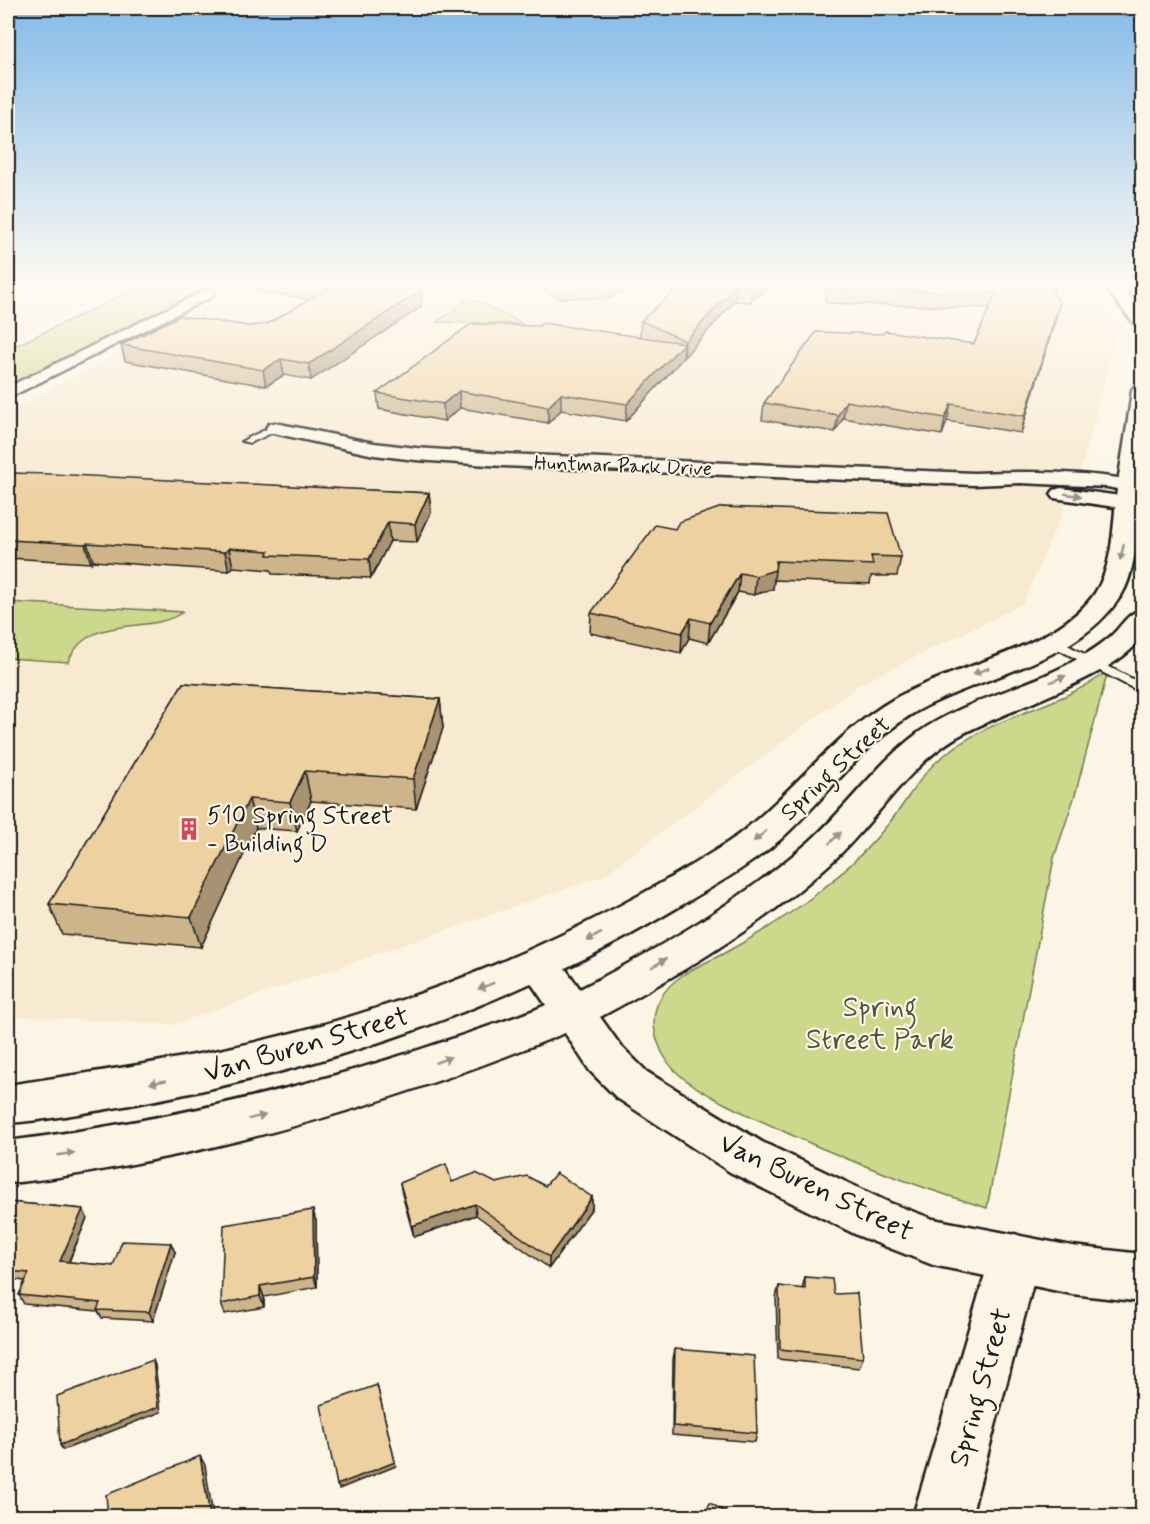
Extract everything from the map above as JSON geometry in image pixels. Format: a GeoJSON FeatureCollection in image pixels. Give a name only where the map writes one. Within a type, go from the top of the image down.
{"type":"FeatureCollection","features":[{"type":"Feature","properties":{"kind":"main road","name":"Spring Street"},"geometry":{"type":"LineString","coordinates":[[540,964],[670,895],[748,846],[790,812],[871,730],[904,706],[954,681],[998,665],[1052,641],[1080,624],[1105,601],[1116,574],[1136,494],[1143,390]]}},
{"type":"Feature","properties":{"kind":"main road","name":"Spring Street"},"geometry":{"type":"LineString","coordinates":[[572,1012],[653,967],[759,900],[813,858],[913,756],[941,732],[979,712],[1092,662],[1120,642],[1143,618]]}},
{"type":"Feature","properties":{"kind":"main road","name":"Van Buren Street"},"geometry":{"type":"LineString","coordinates":[[8,1104],[90,1094],[188,1076],[282,1055],[373,1028],[449,1001],[540,964],[605,1058],[632,1085],[746,1157],[876,1220],[933,1242],[1072,1270],[1143,1278]]}},
{"type":"Feature","properties":{"kind":"main road"},"geometry":{"type":"LineString","coordinates":[[8,1161],[141,1142],[301,1106],[430,1065],[572,1012]]}},
{"type":"Feature","properties":{"kind":"main road","name":"Spring Street"},"geometry":{"type":"LineString","coordinates":[[942,1516],[1015,1258]]}},
{"type":"Feature","properties":{"kind":"street"},"geometry":{"type":"LineString","coordinates":[[8,393],[81,356]]}},
{"type":"Feature","properties":{"kind":"street","name":"Huntmar Park Drive"},"geometry":{"type":"LineString","coordinates":[[275,428],[374,449],[416,454],[503,460],[974,479],[1136,494]]}},
{"type":"Feature","properties":{"kind":"lane"},"geometry":{"type":"LineString","coordinates":[[247,441],[275,428]]}},
{"type":"Feature","properties":{"kind":"lane"},"geometry":{"type":"LineString","coordinates":[[1052,641],[1143,689]]}},
{"type":"Feature","properties":{"kind":"shaded area"},"geometry":{"type":"Polygon","coordinates":[[[113,356],[1111,356],[1083,464],[1023,604],[862,683],[603,876],[172,1025],[8,1016],[8,412],[113,356]]]}},
{"type":"Feature","properties":{"kind":"green space"},"geometry":{"type":"Polygon","coordinates":[[[8,356],[75,356],[8,390],[8,356]]]}},
{"type":"Feature","properties":{"kind":"green space"},"geometry":{"type":"Polygon","coordinates":[[[8,602],[183,612],[154,623],[105,630],[90,636],[78,646],[68,662],[8,658],[8,602]]]}},
{"type":"Feature","properties":{"kind":"green space","name":"Spring Street Park"},"geometry":{"type":"Polygon","coordinates":[[[1108,671],[1075,795],[1054,858],[987,1208],[877,1171],[823,1149],[714,1098],[675,1071],[662,1052],[654,1020],[660,999],[673,982],[690,970],[766,929],[828,884],[875,839],[928,770],[942,757],[982,731],[1067,695],[1108,671]]]}},
{"type":"Feature","properties":{"kind":"building"},"geometry":{"type":"Polygon","coordinates":[[[184,356],[321,356],[309,364],[281,359],[263,370],[184,356]]]}},
{"type":"Feature","properties":{"kind":"building"},"geometry":{"type":"Polygon","coordinates":[[[427,356],[672,356],[627,404],[561,394],[548,407],[459,391],[443,404],[377,393],[427,356]]]}},
{"type":"Feature","properties":{"kind":"building"},"geometry":{"type":"Polygon","coordinates":[[[798,356],[1043,356],[1025,416],[951,404],[945,418],[846,401],[838,415],[764,403],[798,356]]]}},
{"type":"Feature","properties":{"kind":"building"},"geometry":{"type":"Polygon","coordinates":[[[8,473],[429,493],[415,524],[388,522],[369,559],[268,555],[269,551],[229,548],[225,552],[8,540],[8,473]]]}},
{"type":"Feature","properties":{"kind":"building"},"geometry":{"type":"Polygon","coordinates":[[[722,507],[888,513],[901,557],[871,556],[873,565],[776,561],[775,570],[756,576],[740,573],[710,623],[691,618],[682,633],[591,613],[655,525],[675,529],[679,522],[722,507]]]}},
{"type":"Feature","properties":{"kind":"building","name":"510 Spring Street - Building D"},"geometry":{"type":"Polygon","coordinates":[[[183,683],[440,699],[413,779],[305,771],[290,802],[249,799],[191,917],[49,904],[183,683]]]}},
{"type":"Feature","properties":{"kind":"building"},"geometry":{"type":"Polygon","coordinates":[[[446,1164],[452,1182],[476,1173],[496,1183],[527,1176],[545,1186],[556,1173],[592,1197],[549,1257],[475,1204],[412,1226],[400,1183],[446,1164]]]}},
{"type":"Feature","properties":{"kind":"building"},"geometry":{"type":"Polygon","coordinates":[[[8,1202],[83,1209],[60,1261],[113,1266],[122,1241],[171,1243],[149,1312],[97,1310],[100,1303],[19,1295],[29,1273],[8,1271],[8,1202]]]}},
{"type":"Feature","properties":{"kind":"building"},"geometry":{"type":"Polygon","coordinates":[[[313,1210],[314,1277],[260,1286],[260,1296],[221,1304],[224,1225],[313,1210]]]}},
{"type":"Feature","properties":{"kind":"building"},"geometry":{"type":"Polygon","coordinates":[[[805,1277],[832,1279],[834,1294],[857,1293],[863,1358],[780,1349],[779,1286],[805,1289],[805,1277]]]}},
{"type":"Feature","properties":{"kind":"building"},"geometry":{"type":"Polygon","coordinates":[[[675,1349],[754,1356],[757,1433],[673,1426],[675,1349]]]}},
{"type":"Feature","properties":{"kind":"building"},"geometry":{"type":"Polygon","coordinates":[[[153,1360],[158,1407],[60,1445],[57,1396],[153,1360]]]}},
{"type":"Feature","properties":{"kind":"building"},"geometry":{"type":"Polygon","coordinates":[[[377,1385],[395,1462],[337,1485],[321,1405],[377,1385]]]}},
{"type":"Feature","properties":{"kind":"building"},"geometry":{"type":"Polygon","coordinates":[[[200,1456],[210,1516],[108,1516],[106,1495],[200,1456]]]}},
{"type":"Feature","properties":{"kind":"building"},"geometry":{"type":"Polygon","coordinates":[[[710,1503],[732,1516],[704,1516],[710,1503]]]}},
{"type":"Feature","properties":{"kind":"place","name":"510 Spring Street - Building D"},"geometry":{"type":"Point","coordinates":[189,829]}}]}
